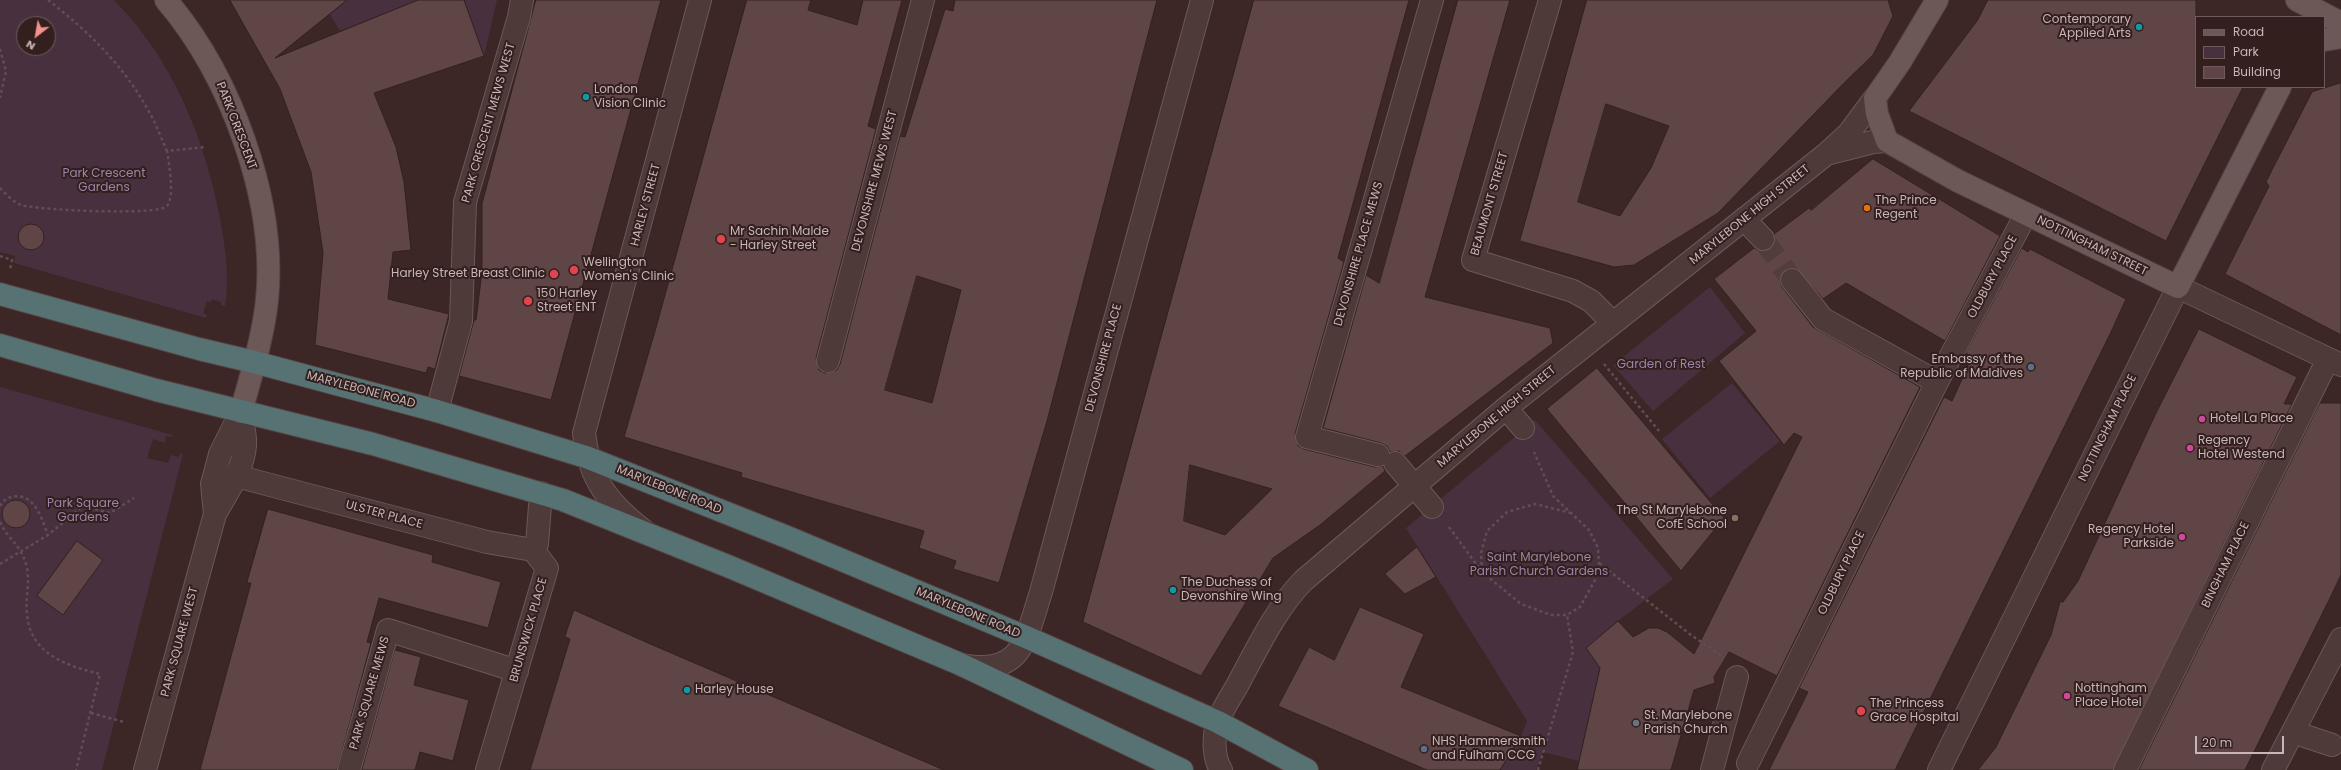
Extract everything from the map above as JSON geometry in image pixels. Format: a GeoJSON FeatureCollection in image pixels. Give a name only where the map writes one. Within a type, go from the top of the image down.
{"type":"FeatureCollection","features":[{"type":"Feature","properties":{"kind":"highway","name":"MARYLEBONE ROAD"},"geometry":{"type":"LineString","coordinates":[[0,294],[199,350],[254,362],[437,411],[586,457],[787,537],[1026,638],[1218,722],[1306,770]]}},
{"type":"Feature","properties":{"kind":"highway"},"geometry":{"type":"LineString","coordinates":[[0,346],[241,412],[373,444],[541,493],[647,533],[960,664],[1182,770]]}},
{"type":"Feature","properties":{"kind":"main road","name":"PARK CRESCENT"},"geometry":{"type":"LineString","coordinates":[[166,0],[180,17],[210,60],[234,112],[253,165],[264,221],[268,272],[267,299],[254,362]]}},
{"type":"Feature","properties":{"kind":"main road","name":"MARYLEBONE HIGH STREET"},"geometry":{"type":"LineString","coordinates":[[1875,98],[1900,62],[1937,0]]}},
{"type":"Feature","properties":{"kind":"main road"},"geometry":{"type":"LineString","coordinates":[[2281,0],[2291,16]]}},
{"type":"Feature","properties":{"kind":"main road"},"geometry":{"type":"LineString","coordinates":[[2297,0],[2341,23]]}},
{"type":"Feature","properties":{"kind":"main road"},"geometry":{"type":"LineString","coordinates":[[2325,40],[2341,37]]}},
{"type":"Feature","properties":{"kind":"main road","name":"NOTTINGHAM PLACE"},"geometry":{"type":"LineString","coordinates":[[2178,287],[2279,88]]}},
{"type":"Feature","properties":{"kind":"main road"},"geometry":{"type":"LineString","coordinates":[[1875,98],[1877,114],[1887,141]]}},
{"type":"Feature","properties":{"kind":"main road","name":"NOTTINGHAM STREET"},"geometry":{"type":"LineString","coordinates":[[1887,141],[1958,181],[2178,287]]}},
{"type":"Feature","properties":{"kind":"main road","name":"PARK SQUARE WEST"},"geometry":{"type":"LineString","coordinates":[[241,412],[254,362]]}},
{"type":"Feature","properties":{"kind":"street","name":"PARK CRESCENT MEWS WEST"},"geometry":{"type":"LineString","coordinates":[[437,411],[461,321],[464,202],[522,0]]}},
{"type":"Feature","properties":{"kind":"street","name":"HARLEY STREET"},"geometry":{"type":"LineString","coordinates":[[586,457],[584,433],[700,0]]}},
{"type":"Feature","properties":{"kind":"street","name":"DEVONSHIRE MEWS WEST"},"geometry":{"type":"LineString","coordinates":[[828,361],[923,0]]}},
{"type":"Feature","properties":{"kind":"street","name":"DEVONSHIRE PLACE"},"geometry":{"type":"LineString","coordinates":[[960,664],[975,668],[990,667],[1004,663],[1014,657],[1022,648],[1026,638],[1041,592],[1202,0]]}},
{"type":"Feature","properties":{"kind":"street","name":"DEVONSHIRE PLACE MEWS"},"geometry":{"type":"LineString","coordinates":[[1432,0],[1307,437],[1387,459],[1416,485],[1432,507]]}},
{"type":"Feature","properties":{"kind":"street","name":"BEAUMONT STREET"},"geometry":{"type":"LineString","coordinates":[[1550,0],[1473,260],[1573,291],[1591,301],[1613,323]]}},
{"type":"Feature","properties":{"kind":"street","name":"MARYLEBONE HIGH STREET"},"geometry":{"type":"LineString","coordinates":[[1220,770],[1217,764],[1214,739],[1218,722],[1252,658],[1291,593],[1303,581],[1506,408],[1824,155],[1849,133],[1875,98]]}},
{"type":"Feature","properties":{"kind":"street","name":"MARYLEBONE HIGH STREET"},"geometry":{"type":"LineString","coordinates":[[1824,155],[1872,142],[1887,141]]}},
{"type":"Feature","properties":{"kind":"street","name":"OLDBURY PLACE"},"geometry":{"type":"LineString","coordinates":[[1748,763],[1937,382],[2026,214]]}},
{"type":"Feature","properties":{"kind":"street"},"geometry":{"type":"LineString","coordinates":[[1744,219],[1762,239]]}},
{"type":"Feature","properties":{"kind":"street"},"geometry":{"type":"LineString","coordinates":[[1792,280],[1823,319],[1937,382]]}},
{"type":"Feature","properties":{"kind":"street","name":"NOTTINGHAM STREET"},"geometry":{"type":"LineString","coordinates":[[2178,287],[2335,362]]}},
{"type":"Feature","properties":{"kind":"street","name":"NOTTINGHAM PLACE"},"geometry":{"type":"LineString","coordinates":[[1939,770],[2178,287]]}},
{"type":"Feature","properties":{"kind":"street","name":"BINGHAM PLACE"},"geometry":{"type":"LineString","coordinates":[[2125,770],[2335,362]]}},
{"type":"Feature","properties":{"kind":"street"},"geometry":{"type":"LineString","coordinates":[[1506,408],[1523,428]]}},
{"type":"Feature","properties":{"kind":"street","name":"PARK SQUARE WEST"},"geometry":{"type":"LineString","coordinates":[[145,770],[215,514],[236,476],[245,445],[241,412]]}},
{"type":"Feature","properties":{"kind":"street","name":"PARK SQUARE WEST"},"geometry":{"type":"LineString","coordinates":[[215,514],[212,484],[220,454],[241,412]]}},
{"type":"Feature","properties":{"kind":"street"},"geometry":{"type":"LineString","coordinates":[[586,457],[608,497],[626,516],[647,533]]}},
{"type":"Feature","properties":{"kind":"street","name":"ULSTER PLACE"},"geometry":{"type":"LineString","coordinates":[[236,476],[488,542],[533,550]]}},
{"type":"Feature","properties":{"kind":"street"},"geometry":{"type":"LineString","coordinates":[[533,550],[537,544],[541,493]]}},
{"type":"Feature","properties":{"kind":"street","name":"BRUNSWICK PLACE"},"geometry":{"type":"LineString","coordinates":[[487,770],[547,568],[533,550]]}},
{"type":"Feature","properties":{"kind":"street","name":"PARK SQUARE MEWS"},"geometry":{"type":"LineString","coordinates":[[349,770],[388,630],[517,671]]}},
{"type":"Feature","properties":{"kind":"street"},"geometry":{"type":"LineString","coordinates":[[2274,770],[2341,639]]}},
{"type":"Feature","properties":{"kind":"street"},"geometry":{"type":"LineString","coordinates":[[1712,770],[1732,667]]}},
{"type":"Feature","properties":{"kind":"street"},"geometry":{"type":"LineString","coordinates":[[2293,732],[2332,745]]}},
{"type":"Feature","properties":{"kind":"path"},"geometry":{"type":"LineString","coordinates":[[0,188],[20,205],[36,208],[126,212],[162,210],[168,206],[170,198],[167,152],[148,110],[124,73],[98,43],[48,0]]}},
{"type":"Feature","properties":{"kind":"path"},"geometry":{"type":"LineString","coordinates":[[0,49],[6,71],[0,98]]}},
{"type":"Feature","properties":{"kind":"path"},"geometry":{"type":"LineString","coordinates":[[167,152],[206,147]]}},
{"type":"Feature","properties":{"kind":"path"},"geometry":{"type":"LineString","coordinates":[[0,256],[12,260],[10,270]]}},
{"type":"Feature","properties":{"kind":"path"},"geometry":{"type":"LineString","coordinates":[[1602,362],[1659,431]]}},
{"type":"Feature","properties":{"kind":"path"},"geometry":{"type":"LineString","coordinates":[[1432,507],[1482,572],[1520,604],[1551,615],[1567,616],[1580,607],[1588,594],[1600,563],[1598,548],[1589,530],[1553,496],[1523,428]]}},
{"type":"Feature","properties":{"kind":"path"},"geometry":{"type":"LineString","coordinates":[[0,506],[6,498],[14,496],[26,498],[32,503],[48,535]]}},
{"type":"Feature","properties":{"kind":"path"},"geometry":{"type":"LineString","coordinates":[[0,564],[23,552],[48,535],[83,506],[110,513],[134,498]]}},
{"type":"Feature","properties":{"kind":"path"},"geometry":{"type":"LineString","coordinates":[[1482,572],[1481,553],[1487,531],[1507,512],[1535,504],[1571,513]]}},
{"type":"Feature","properties":{"kind":"path"},"geometry":{"type":"LineString","coordinates":[[0,522],[23,552],[29,584],[26,614],[32,634],[43,651],[64,663],[100,674],[76,770]]}},
{"type":"Feature","properties":{"kind":"path"},"geometry":{"type":"LineString","coordinates":[[1600,563],[1732,667]]}},
{"type":"Feature","properties":{"kind":"path"},"geometry":{"type":"LineString","coordinates":[[1538,770],[1573,652],[1567,616]]}},
{"type":"Feature","properties":{"kind":"path"},"geometry":{"type":"LineString","coordinates":[[90,713],[124,722]]}},
{"type":"Feature","properties":{"kind":"green space","name":"Park Crescent Gardens"},"geometry":{"type":"Polygon","coordinates":[[[0,0],[114,0],[135,23],[153,48],[183,101],[195,129],[205,158],[222,229],[227,273],[225,306],[221,305],[221,302],[212,299],[211,302],[207,301],[203,313],[207,315],[206,318],[14,263],[15,256],[0,252],[0,0]]]}},
{"type":"Feature","properties":{"kind":"green space"},"geometry":{"type":"Polygon","coordinates":[[[347,0],[418,0],[340,31],[330,14],[347,0]]]}},
{"type":"Feature","properties":{"kind":"green space"},"geometry":{"type":"Polygon","coordinates":[[[464,0],[497,0],[484,56],[464,0]]]}},
{"type":"Feature","properties":{"kind":"green space","name":"Garden of Rest"},"geometry":{"type":"Polygon","coordinates":[[[1710,287],[1745,333],[1653,411],[1613,365],[1710,287]]]}},
{"type":"Feature","properties":{"kind":"green space"},"geometry":{"type":"Polygon","coordinates":[[[1732,383],[1780,441],[1710,498],[1662,439],[1732,383]]]}},
{"type":"Feature","properties":{"kind":"green space","name":"Park Square Gardens"},"geometry":{"type":"Polygon","coordinates":[[[0,387],[173,435],[172,437],[166,436],[165,443],[153,439],[147,458],[168,463],[171,455],[179,457],[180,453],[183,454],[102,770],[0,770],[0,387]]]}},
{"type":"Feature","properties":{"kind":"green space","name":"Saint Marylebone Parish Church Gardens"},"geometry":{"type":"Polygon","coordinates":[[[1535,420],[1673,579],[1618,621],[1586,648],[1600,668],[1579,761],[1543,752],[1536,770],[1500,770],[1521,736],[1527,721],[1406,528],[1535,420]]]}},
{"type":"Feature","properties":{"kind":"building"},"geometry":{"type":"Polygon","coordinates":[[[230,0],[347,0],[275,58],[418,0],[464,0],[484,56],[374,93],[396,147],[404,182],[411,250],[393,252],[388,299],[449,314],[435,369],[428,367],[426,373],[315,345],[323,253],[311,172],[280,89],[230,0]]]}},
{"type":"Feature","properties":{"kind":"building"},"geometry":{"type":"Polygon","coordinates":[[[536,0],[661,0],[551,400],[459,376],[474,320],[476,320],[482,271],[482,204],[536,0]]]}},
{"type":"Feature","properties":{"kind":"building"},"geometry":{"type":"Polygon","coordinates":[[[747,0],[811,0],[808,10],[857,25],[863,0],[902,0],[868,126],[876,129],[816,358],[819,370],[825,373],[837,370],[840,364],[900,136],[905,137],[945,9],[953,11],[955,0],[1157,0],[1047,421],[999,583],[953,569],[956,561],[919,548],[924,531],[741,477],[742,473],[624,437],[747,0]],[[917,276],[885,390],[932,403],[961,290],[917,276]]]}},
{"type":"Feature","properties":{"kind":"building"},"geometry":{"type":"Polygon","coordinates":[[[1254,0],[1409,0],[1338,258],[1344,262],[1295,434],[1298,446],[1304,449],[1375,467],[1383,466],[1385,471],[1320,525],[1273,558],[1201,676],[1083,622],[1254,0]],[[1190,465],[1184,521],[1225,535],[1272,489],[1190,465]]]}},
{"type":"Feature","properties":{"kind":"building"},"geometry":{"type":"Polygon","coordinates":[[[1458,0],[1510,0],[1425,297],[1550,328],[1553,343],[1405,456],[1399,451],[1390,452],[1387,446],[1381,443],[1323,428],[1366,275],[1379,283],[1458,0]]]}},
{"type":"Feature","properties":{"kind":"building"},"geometry":{"type":"Polygon","coordinates":[[[1587,0],[1888,0],[1893,16],[1873,55],[1718,213],[1634,265],[1614,267],[1520,241],[1587,0]],[[1606,104],[1578,202],[1620,216],[1651,168],[1669,126],[1606,104]]]}},
{"type":"Feature","properties":{"kind":"building"},"geometry":{"type":"Polygon","coordinates":[[[1988,0],[2196,0],[2195,88],[2242,88],[2166,241],[1909,111],[1977,21],[1988,0]]]}},
{"type":"Feature","properties":{"kind":"building"},"geometry":{"type":"Polygon","coordinates":[[[2341,83],[2341,335],[2225,274],[2269,186],[2266,182],[2312,92],[2341,83]]]}},
{"type":"Feature","properties":{"kind":"building"},"geometry":{"type":"Polygon","coordinates":[[[1873,159],[2000,236],[1945,341],[1846,283],[1823,299],[1797,269],[1790,268],[1784,270],[1780,281],[1782,287],[1813,327],[1920,387],[1777,676],[1729,652],[1714,677],[1715,683],[1694,690],[1671,770],[1577,770],[1600,668],[1586,648],[1618,621],[1633,637],[1649,628],[1658,628],[1667,632],[1694,654],[1802,437],[1794,433],[1784,445],[1719,361],[1756,331],[1714,279],[1754,248],[1760,251],[1771,248],[1775,242],[1774,234],[1809,208],[1811,210],[1873,159]]]}},
{"type":"Feature","properties":{"kind":"building"},"geometry":{"type":"Polygon","coordinates":[[[31,224],[40,228],[44,237],[40,246],[31,250],[22,246],[18,237],[22,228],[31,224]]]}},
{"type":"Feature","properties":{"kind":"building"},"geometry":{"type":"Polygon","coordinates":[[[2022,248],[2028,252],[2030,249],[2126,299],[2111,332],[1895,770],[1769,770],[1808,692],[1799,688],[1944,397],[1952,401],[1972,357],[1966,353],[2022,248]]]}},
{"type":"Feature","properties":{"kind":"building"},"geometry":{"type":"Polygon","coordinates":[[[2199,329],[2297,377],[2284,404],[2292,404],[2113,770],[1978,770],[1996,747],[2051,635],[2060,602],[2063,602],[2078,581],[2156,413],[2199,329]]]}},
{"type":"Feature","properties":{"kind":"building"},"geometry":{"type":"Polygon","coordinates":[[[1597,368],[1724,518],[1681,571],[1547,409],[1597,368]]]}},
{"type":"Feature","properties":{"kind":"building"},"geometry":{"type":"Polygon","coordinates":[[[2320,403],[2341,403],[2341,575],[2330,598],[2245,770],[2139,770],[2320,403]]]}},
{"type":"Feature","properties":{"kind":"building"},"geometry":{"type":"Polygon","coordinates":[[[16,500],[26,504],[30,514],[26,524],[16,528],[6,524],[2,514],[6,504],[16,500]]]}},
{"type":"Feature","properties":{"kind":"building"},"geometry":{"type":"Polygon","coordinates":[[[268,509],[433,555],[432,562],[501,582],[488,628],[379,598],[367,642],[371,643],[337,770],[200,770],[251,583],[247,583],[268,509]]]}},
{"type":"Feature","properties":{"kind":"building"},"geometry":{"type":"Polygon","coordinates":[[[77,541],[103,560],[63,615],[37,596],[77,541]]]}},
{"type":"Feature","properties":{"kind":"building"},"geometry":{"type":"Polygon","coordinates":[[[1417,547],[1436,577],[1405,594],[1385,574],[1417,547]]]}},
{"type":"Feature","properties":{"kind":"building"},"geometry":{"type":"Polygon","coordinates":[[[1360,607],[1424,634],[1401,687],[1521,736],[1500,770],[1427,770],[1278,706],[1309,647],[1334,660],[1360,607]]]}},
{"type":"Feature","properties":{"kind":"building","name":"Harley House"},"geometry":{"type":"Polygon","coordinates":[[[574,610],[944,770],[530,770],[570,639],[565,637],[574,610]]]}},
{"type":"Feature","properties":{"kind":"building"},"geometry":{"type":"Polygon","coordinates":[[[395,650],[421,657],[414,685],[469,700],[453,761],[420,752],[415,770],[362,770],[395,650]]]}},
{"type":"Feature","properties":{"kind":"tunnel"},"geometry":{"type":"LineString","coordinates":[[1763,239],[1792,280]]}},
{"type":"Feature","properties":{"kind":"place","name":"Contemporary Applied Arts"},"geometry":{"type":"Point","coordinates":[2139,27]}},
{"type":"Feature","properties":{"kind":"place","name":"London Vision Clinic"},"geometry":{"type":"Point","coordinates":[586,97]}},
{"type":"Feature","properties":{"kind":"place","name":"The Prince Regent"},"geometry":{"type":"Point","coordinates":[1867,208]}},
{"type":"Feature","properties":{"kind":"place","name":"Mr Sachin Malde - Harley Street"},"geometry":{"type":"Point","coordinates":[721,239]}},
{"type":"Feature","properties":{"kind":"place","name":"Wellington Women's Clinic"},"geometry":{"type":"Point","coordinates":[574,270]}},
{"type":"Feature","properties":{"kind":"place","name":"Harley Street Breast Clinic"},"geometry":{"type":"Point","coordinates":[554,274]}},
{"type":"Feature","properties":{"kind":"place","name":"150 Harley Street ENT"},"geometry":{"type":"Point","coordinates":[528,301]}},
{"type":"Feature","properties":{"kind":"place","name":"Embassy of the Republic of Maldives"},"geometry":{"type":"Point","coordinates":[2031,367]}},
{"type":"Feature","properties":{"kind":"place","name":"Hotel La Place"},"geometry":{"type":"Point","coordinates":[2202,419]}},
{"type":"Feature","properties":{"kind":"place","name":"Regency Hotel Westend"},"geometry":{"type":"Point","coordinates":[2190,448]}},
{"type":"Feature","properties":{"kind":"place","name":"The St Marylebone CofE School"},"geometry":{"type":"Point","coordinates":[1735,518]}},
{"type":"Feature","properties":{"kind":"place","name":"Regency Hotel Parkside"},"geometry":{"type":"Point","coordinates":[2182,537]}},
{"type":"Feature","properties":{"kind":"place","name":"The Duchess of Devonshire Wing"},"geometry":{"type":"Point","coordinates":[1173,590]}},
{"type":"Feature","properties":{"kind":"place","name":"Harley House"},"geometry":{"type":"Point","coordinates":[687,690]}},
{"type":"Feature","properties":{"kind":"place","name":"Nottingham Place Hotel"},"geometry":{"type":"Point","coordinates":[2067,696]}},
{"type":"Feature","properties":{"kind":"place","name":"The Princess Grace Hospital"},"geometry":{"type":"Point","coordinates":[1861,711]}},
{"type":"Feature","properties":{"kind":"place","name":"St. Marylebone Parish Church"},"geometry":{"type":"Point","coordinates":[1636,723]}},
{"type":"Feature","properties":{"kind":"place","name":"NHS Hammersmith and Fulham CCG"},"geometry":{"type":"Point","coordinates":[1424,749]}}]}
